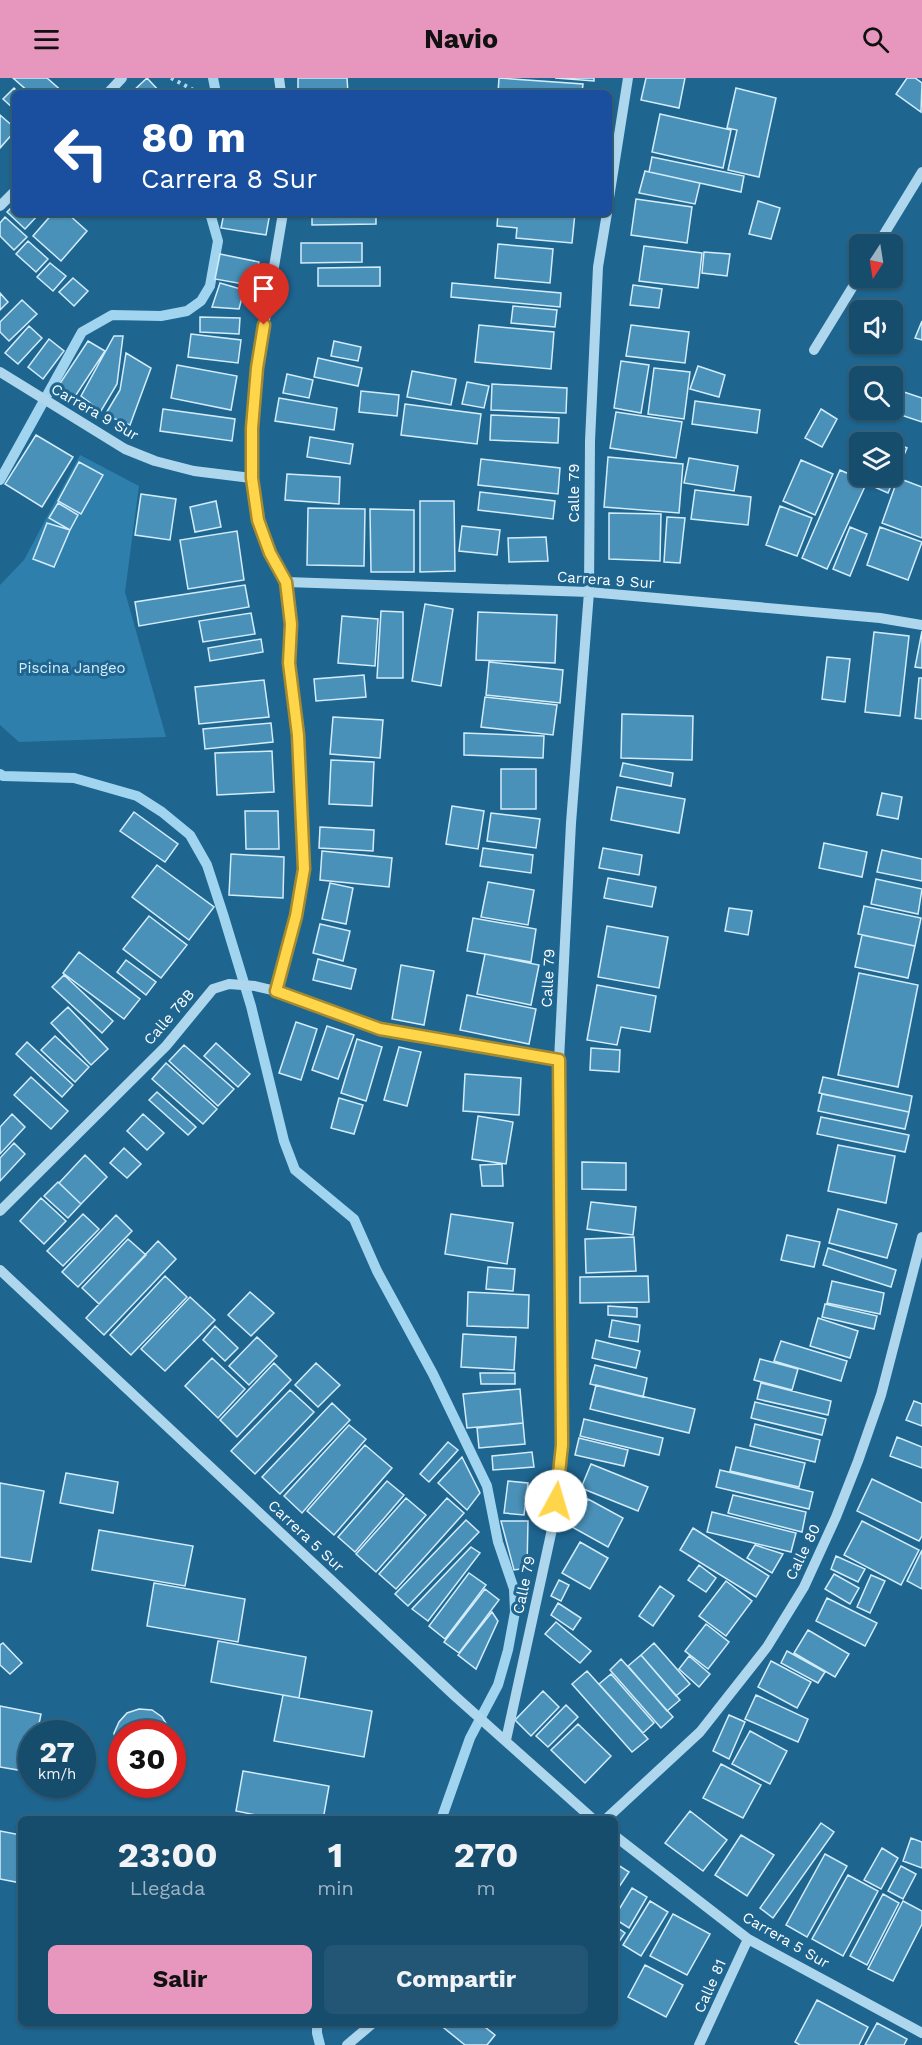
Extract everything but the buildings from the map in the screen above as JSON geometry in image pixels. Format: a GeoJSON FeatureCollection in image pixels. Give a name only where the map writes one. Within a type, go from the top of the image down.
{"type":"FeatureCollection","features":[{"type":"Feature","properties":{"kind":"street"},"geometry":{"type":"LineString","coordinates":[[111,90],[122,78]]}},
{"type":"Feature","properties":{"kind":"street"},"geometry":{"type":"LineString","coordinates":[[612,179],[628,78]]}},
{"type":"Feature","properties":{"kind":"street"},"geometry":{"type":"LineString","coordinates":[[884,234],[922,172]]}},
{"type":"Feature","properties":{"kind":"street"},"geometry":{"type":"LineString","coordinates":[[0,206],[12,194]]}},
{"type":"Feature","properties":{"kind":"street"},"geometry":{"type":"LineString","coordinates":[[276,991],[296,916],[304,869],[298,735],[289,663],[291,624],[286,582],[270,553],[258,520],[252,478],[252,428],[257,368],[282,216]]}},
{"type":"Feature","properties":{"kind":"street","name":"Calle 79"},"geometry":{"type":"LineString","coordinates":[[506,1740],[554,1520],[562,1445],[559,1060],[571,823],[589,592],[590,429],[598,267],[606,216]]}},
{"type":"Feature","properties":{"kind":"street"},"geometry":{"type":"LineString","coordinates":[[814,350],[852,288]]}},
{"type":"Feature","properties":{"kind":"street","name":"Carrera 9 Sur"},"geometry":{"type":"LineString","coordinates":[[0,372],[124,449],[194,471],[252,478]]}},
{"type":"Feature","properties":{"kind":"street","name":"Carrera 9 Sur"},"geometry":{"type":"LineString","coordinates":[[286,582],[589,592],[880,618],[922,625]]}},
{"type":"Feature","properties":{"kind":"street","name":"Calle 78B"},"geometry":{"type":"LineString","coordinates":[[0,1211],[166,1046],[213,989],[229,984],[255,986],[276,991],[380,1029],[559,1060]]}},
{"type":"Feature","properties":{"kind":"street","name":"Calle 80"},"geometry":{"type":"LineString","coordinates":[[609,1816],[700,1732],[767,1647],[804,1587],[836,1518],[881,1395],[922,1237]]}},
{"type":"Feature","properties":{"kind":"street","name":"Carrera 5 Sur"},"geometry":{"type":"LineString","coordinates":[[0,1270],[456,1697],[590,1816]]}},
{"type":"Feature","properties":{"kind":"street","name":"Carrera 5 Sur"},"geometry":{"type":"LineString","coordinates":[[618,1838],[748,1938],[922,2033]]}},
{"type":"Feature","properties":{"kind":"street","name":"Calle 81"},"geometry":{"type":"LineString","coordinates":[[699,2045],[748,1938]]}},
{"type":"Feature","properties":{"kind":"street"},"geometry":{"type":"LineString","coordinates":[[347,2045],[370,2026]]}},
{"type":"Feature","properties":{"kind":"path"},"geometry":{"type":"LineString","coordinates":[[171,78],[193,90]]}},
{"type":"Feature","properties":{"kind":"green space","name":"Piscina Jangeo"},"geometry":{"type":"Polygon","coordinates":[[[80,455],[139,486],[125,592],[166,737],[19,742],[0,725],[0,585],[24,560],[80,455]]]}},
{"type":"Feature","properties":{"kind":"waterway"},"geometry":{"type":"LineString","coordinates":[[213,78],[215,90]]}},
{"type":"Feature","properties":{"kind":"waterway"},"geometry":{"type":"LineString","coordinates":[[0,480],[82,332],[112,315],[161,316],[187,311],[201,301],[210,286],[218,241],[211,216]]}},
{"type":"Feature","properties":{"kind":"waterway"},"geometry":{"type":"LineString","coordinates":[[0,774],[3,776],[74,778],[137,796],[162,812],[190,835],[207,865],[223,914],[251,1006],[284,1141],[295,1170],[354,1219],[377,1271],[433,1374],[487,1486],[498,1542],[514,1589],[515,1612],[508,1650],[498,1685],[470,1738],[442,1816]]}},
{"type":"Feature","properties":{"kind":"waterway"},"geometry":{"type":"LineString","coordinates":[[317,2026],[320,2045]]}},
{"type":"Feature","properties":{"kind":"route"},"geometry":{"type":"LineString","coordinates":[[264,325],[257,368],[252,428],[252,478],[258,520],[270,553],[286,582],[291,624],[289,663],[298,735],[304,869],[296,916],[276,991],[380,1029],[559,1060],[562,1445],[556,1501]]}}]}
